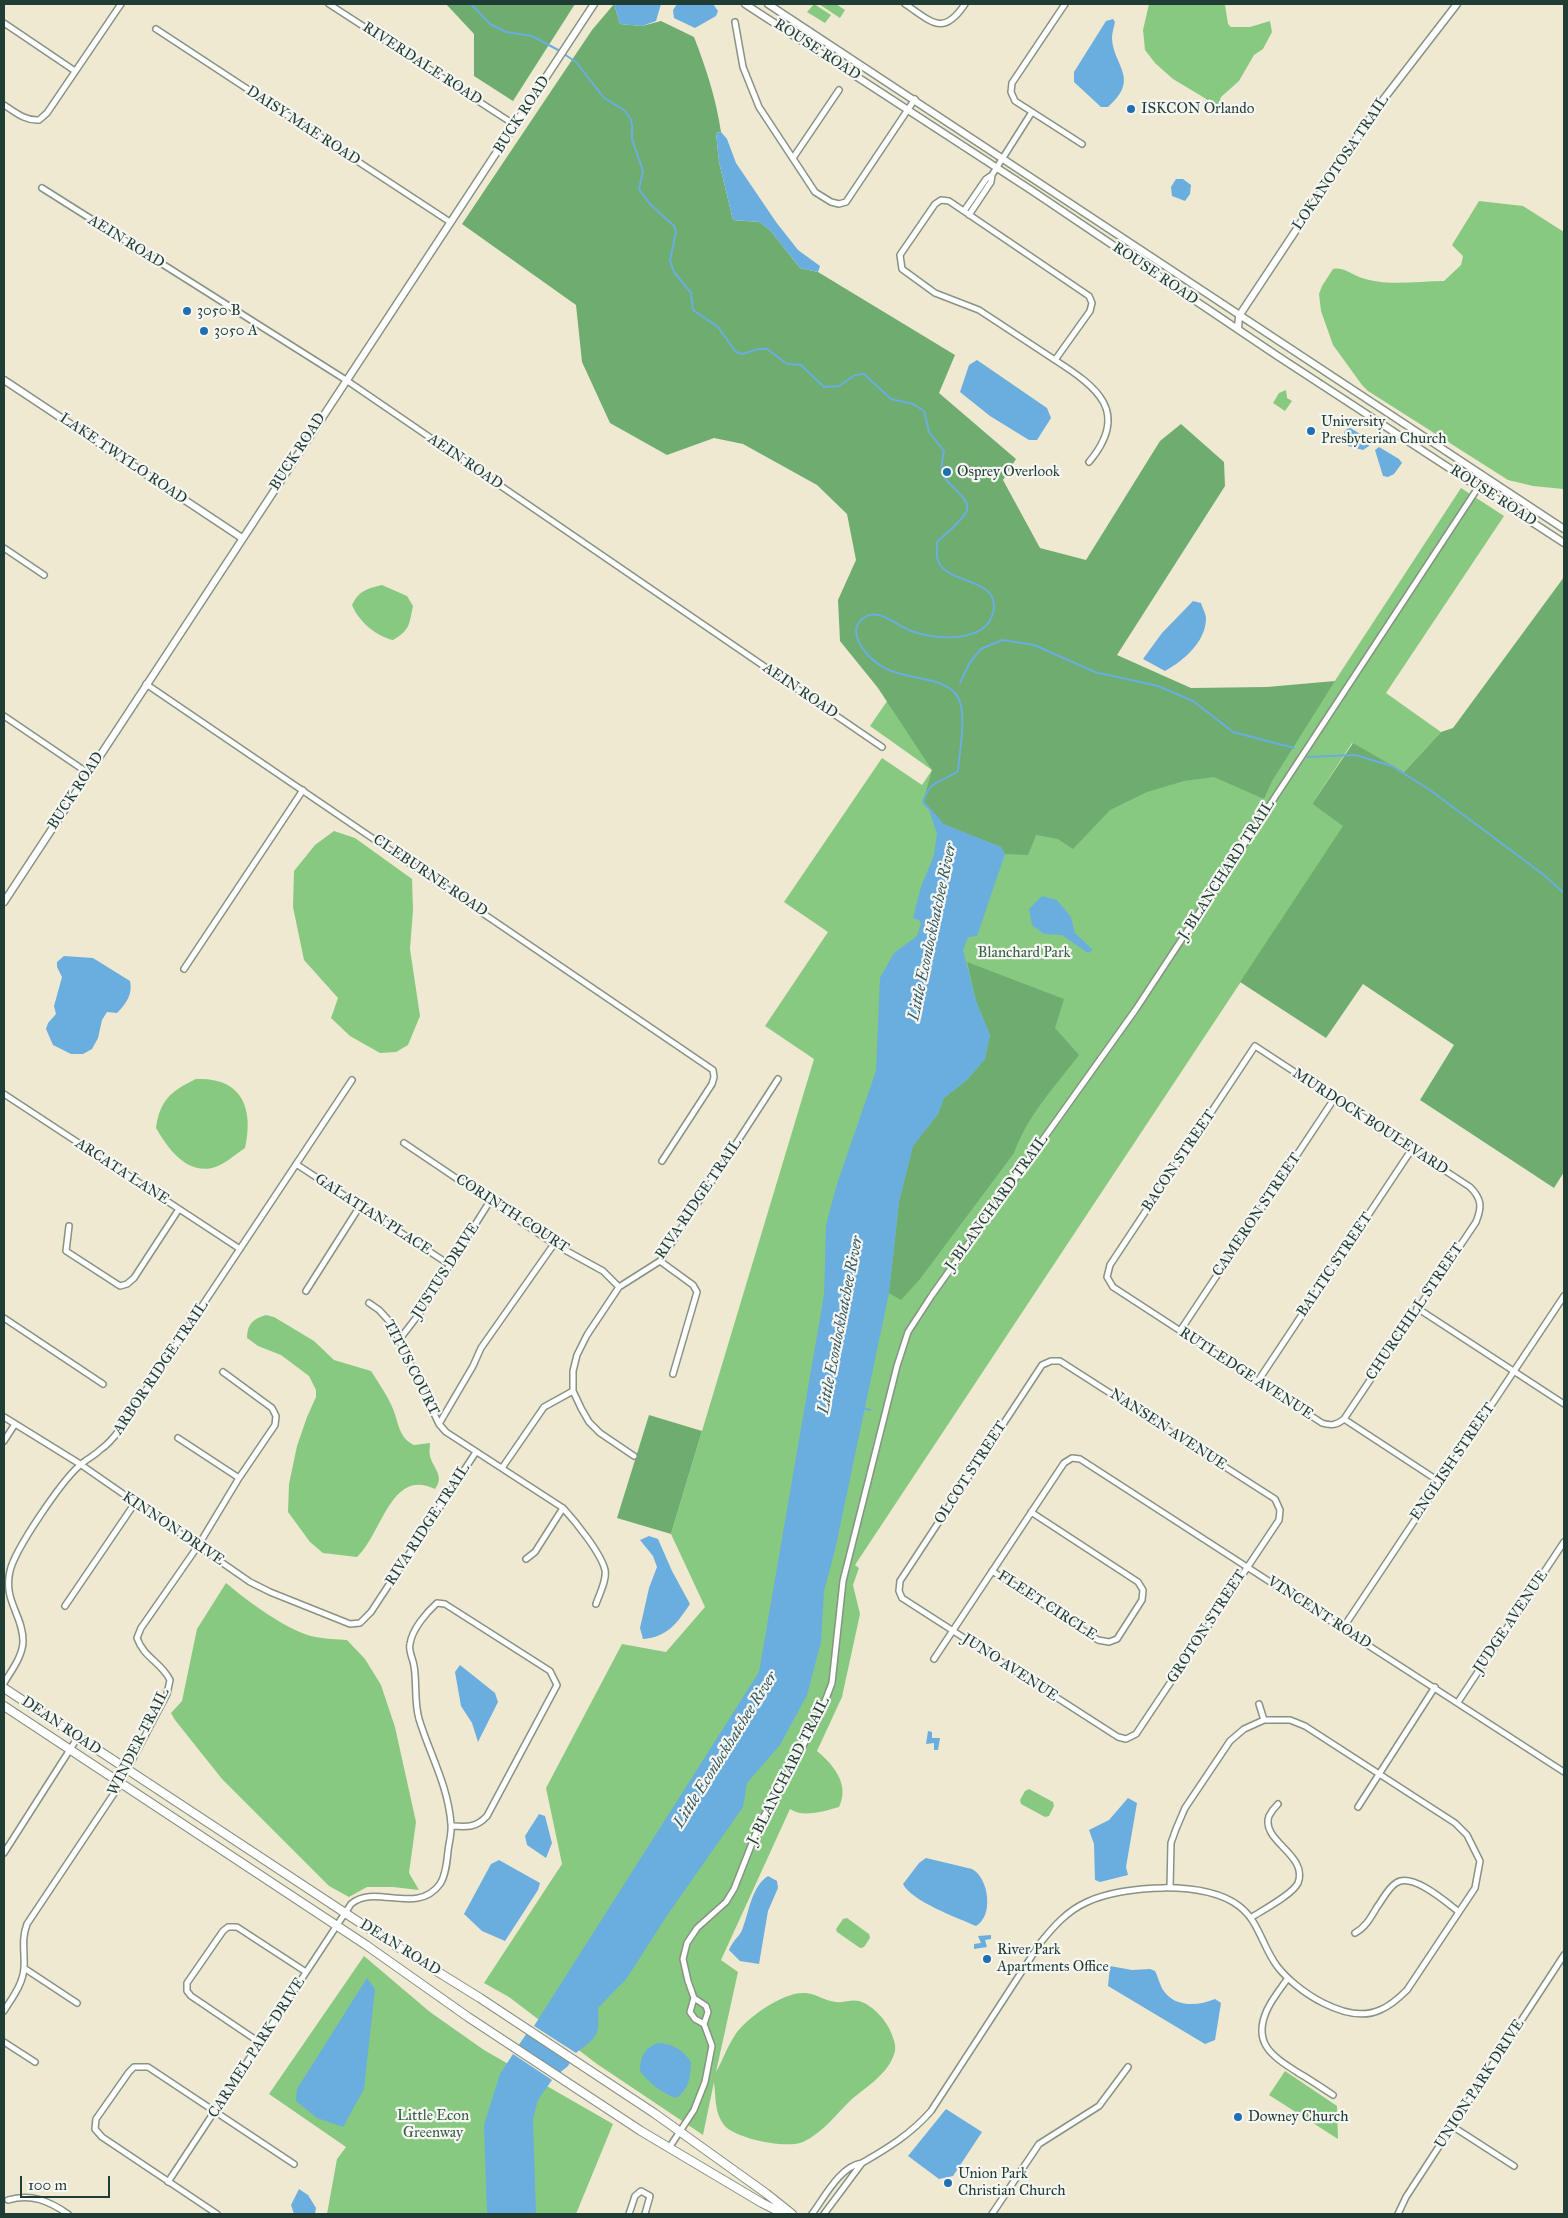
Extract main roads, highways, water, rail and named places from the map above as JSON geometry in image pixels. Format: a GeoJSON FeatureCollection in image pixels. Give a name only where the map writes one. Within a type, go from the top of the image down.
{"type":"FeatureCollection","features":[{"type":"Feature","properties":{"kind":"main road","name":"DEAN ROAD"},"geometry":{"type":"LineString","coordinates":[[4,1688],[345,1914],[516,2022],[680,2131],[768,2194],[792,2214]]}},
{"type":"Feature","properties":{"kind":"main road","name":"DEAN ROAD"},"geometry":{"type":"LineString","coordinates":[[4,1706],[337,1926],[572,2085],[669,2148],[784,2214]]}},
{"type":"Feature","properties":{"kind":"water"},"geometry":{"type":"Polygon","coordinates":[[[614,4],[661,4],[656,21],[642,26],[620,24],[614,4]]]}},
{"type":"Feature","properties":{"kind":"water"},"geometry":{"type":"Polygon","coordinates":[[[677,4],[713,4],[718,11],[716,16],[695,28],[674,18],[673,10],[677,4]]]}},
{"type":"Feature","properties":{"kind":"water"},"geometry":{"type":"Polygon","coordinates":[[[1113,19],[1115,22],[1112,36],[1113,48],[1123,72],[1123,88],[1118,97],[1108,107],[1101,107],[1074,82],[1074,72],[1106,21],[1113,19]]]}},
{"type":"Feature","properties":{"kind":"water"},"geometry":{"type":"Polygon","coordinates":[[[721,132],[727,139],[736,163],[776,222],[798,250],[820,266],[818,272],[800,268],[770,230],[759,222],[733,220],[719,162],[716,133],[721,132]]]}},
{"type":"Feature","properties":{"kind":"water"},"geometry":{"type":"Polygon","coordinates":[[[1176,179],[1183,179],[1191,185],[1190,194],[1185,201],[1172,196],[1171,187],[1176,179]]]}},
{"type":"Feature","properties":{"kind":"water"},"geometry":{"type":"Polygon","coordinates":[[[977,360],[1047,408],[1051,418],[1037,440],[1029,440],[990,416],[960,392],[969,365],[977,360]]]}},
{"type":"Feature","properties":{"kind":"water"},"geometry":{"type":"Polygon","coordinates":[[[1349,427],[1371,441],[1369,446],[1363,450],[1348,446],[1344,440],[1344,432],[1349,427]]]}},
{"type":"Feature","properties":{"kind":"water"},"geometry":{"type":"Polygon","coordinates":[[[1379,447],[1399,459],[1402,463],[1394,474],[1388,477],[1383,476],[1375,450],[1379,447]]]}},
{"type":"Feature","properties":{"kind":"water"},"geometry":{"type":"Polygon","coordinates":[[[1193,601],[1201,603],[1206,618],[1202,635],[1192,650],[1165,671],[1143,659],[1162,633],[1193,601]]]}},
{"type":"Feature","properties":{"kind":"water"},"geometry":{"type":"Polygon","coordinates":[[[929,810],[943,824],[1001,847],[1005,854],[977,936],[968,937],[963,950],[976,1001],[990,1035],[985,1059],[968,1079],[944,1098],[938,1114],[913,1146],[899,1202],[889,1293],[835,1550],[824,1591],[821,1642],[807,1695],[780,1745],[747,1783],[743,1807],[666,1917],[627,1978],[598,2008],[598,2030],[596,2035],[576,2053],[534,2026],[759,1672],[824,1295],[826,1225],[837,1184],[876,1071],[880,978],[894,953],[917,936],[921,924],[919,920],[913,918],[921,887],[934,855],[937,833],[929,810]]]}},
{"type":"Feature","properties":{"kind":"water"},"geometry":{"type":"Polygon","coordinates":[[[1042,896],[1057,900],[1071,917],[1075,933],[1093,950],[1088,953],[1062,935],[1044,934],[1032,925],[1029,909],[1042,896]]]}},
{"type":"Feature","properties":{"kind":"water"},"geometry":{"type":"Polygon","coordinates":[[[64,956],[93,958],[130,981],[131,986],[126,1002],[117,1013],[107,1012],[102,1020],[98,1038],[92,1049],[83,1054],[71,1054],[53,1045],[46,1029],[48,1023],[56,1014],[54,1006],[62,977],[57,967],[57,962],[64,956]]]}},
{"type":"Feature","properties":{"kind":"water"},"geometry":{"type":"Polygon","coordinates":[[[649,1536],[658,1539],[672,1571],[690,1604],[671,1628],[652,1638],[643,1639],[640,1628],[649,1588],[657,1567],[653,1556],[640,1540],[649,1536]]]}},
{"type":"Feature","properties":{"kind":"water"},"geometry":{"type":"Polygon","coordinates":[[[460,1665],[495,1693],[498,1702],[478,1742],[472,1723],[461,1706],[455,1672],[460,1665]]]}},
{"type":"Feature","properties":{"kind":"water"},"geometry":{"type":"Polygon","coordinates":[[[928,1731],[932,1732],[932,1738],[940,1738],[938,1750],[934,1750],[934,1743],[926,1744],[928,1731]]]}},
{"type":"Feature","properties":{"kind":"water"},"geometry":{"type":"Polygon","coordinates":[[[1128,1798],[1137,1803],[1126,1867],[1128,1875],[1100,1882],[1095,1880],[1094,1844],[1089,1830],[1109,1820],[1128,1798]]]}},
{"type":"Feature","properties":{"kind":"water"},"geometry":{"type":"Polygon","coordinates":[[[539,1814],[545,1816],[552,1843],[546,1858],[527,1845],[525,1836],[539,1814]]]}},
{"type":"Feature","properties":{"kind":"water"},"geometry":{"type":"Polygon","coordinates":[[[926,1858],[972,1869],[978,1874],[985,1888],[987,1906],[982,1921],[976,1926],[925,1903],[915,1897],[903,1884],[919,1863],[926,1858]]]}},
{"type":"Feature","properties":{"kind":"water"},"geometry":{"type":"Polygon","coordinates":[[[499,1860],[540,1883],[538,1890],[505,1941],[482,1931],[464,1914],[491,1864],[499,1860]]]}},
{"type":"Feature","properties":{"kind":"water"},"geometry":{"type":"Polygon","coordinates":[[[768,1876],[777,1881],[778,1888],[768,1911],[759,1964],[740,1961],[729,1950],[742,1930],[754,1893],[768,1876]]]}},
{"type":"Feature","properties":{"kind":"water"},"geometry":{"type":"Polygon","coordinates":[[[991,1935],[991,1939],[985,1940],[987,1947],[974,1949],[974,1944],[981,1943],[978,1936],[991,1935]]]}},
{"type":"Feature","properties":{"kind":"water"},"geometry":{"type":"Polygon","coordinates":[[[1110,1966],[1132,1970],[1150,1969],[1155,1971],[1163,1990],[1168,1996],[1180,2003],[1194,2004],[1215,1999],[1221,2003],[1215,2040],[1205,2044],[1108,1986],[1110,1966]]]}},
{"type":"Feature","properties":{"kind":"water"},"geometry":{"type":"Polygon","coordinates":[[[367,1978],[375,1989],[364,2089],[343,2127],[317,2118],[296,2101],[297,2089],[367,1978]]]}},
{"type":"Feature","properties":{"kind":"water"},"geometry":{"type":"Polygon","coordinates":[[[529,2030],[572,2059],[568,2066],[557,2075],[516,2049],[529,2030]]]}},
{"type":"Feature","properties":{"kind":"water"},"geometry":{"type":"Polygon","coordinates":[[[658,2043],[677,2048],[691,2062],[690,2078],[687,2087],[676,2098],[656,2087],[640,2071],[641,2061],[646,2050],[658,2043]]]}},
{"type":"Feature","properties":{"kind":"water"},"geometry":{"type":"Polygon","coordinates":[[[513,2054],[552,2080],[538,2100],[533,2119],[536,2214],[487,2214],[484,2125],[500,2074],[513,2054]]]}},
{"type":"Feature","properties":{"kind":"water"},"geometry":{"type":"Polygon","coordinates":[[[946,2109],[982,2132],[953,2176],[939,2179],[908,2156],[946,2109]]]}},
{"type":"Feature","properties":{"kind":"water"},"geometry":{"type":"Polygon","coordinates":[[[299,2189],[308,2195],[316,2208],[315,2214],[294,2214],[291,2205],[299,2189]]]}},
{"type":"Feature","properties":{"kind":"waterway","name":"Little Econlockhatchee River"},"geometry":{"type":"LineString","coordinates":[[471,4],[490,24],[506,32],[532,36],[560,51]]}},
{"type":"Feature","properties":{"kind":"waterway","name":"Little Econlockhatchee River"},"geometry":{"type":"LineString","coordinates":[[564,54],[576,62],[604,98],[624,110],[630,118],[632,139],[643,171],[639,189],[650,204],[674,226],[676,232],[670,261],[674,272],[691,293],[693,310],[718,327],[736,352],[743,354],[758,349],[767,349],[787,364],[801,365],[824,387],[839,386],[855,375],[864,374],[891,399],[913,404],[924,411],[929,432],[944,451],[942,471],[947,481],[965,500],[967,510],[958,523],[937,542],[937,559],[943,569],[982,587],[989,593],[994,601],[993,613],[988,623],[980,630],[969,635],[957,637],[931,636],[919,633],[879,615],[867,616],[861,620],[856,630],[861,646],[877,663],[901,674],[937,682],[955,693],[959,700],[962,709],[962,719],[958,771],[933,785],[923,802],[941,822]]}},
{"type":"Feature","properties":{"kind":"waterway"},"geometry":{"type":"LineString","coordinates":[[960,683],[970,662],[981,649],[1002,640],[1034,645],[1095,672],[1158,686],[1193,701],[1233,732],[1294,748]]}},
{"type":"Feature","properties":{"kind":"waterway"},"geometry":{"type":"LineString","coordinates":[[1308,757],[1355,755],[1392,766],[1430,790],[1544,875],[1564,893]]}},
{"type":"Feature","properties":{"kind":"waterway"},"geometry":{"type":"LineString","coordinates":[[863,1408],[870,1410]]}},
{"type":"Feature","properties":{"kind":"place","name":"ISKCON Orlando"},"geometry":{"type":"Point","coordinates":[1131,109]}},
{"type":"Feature","properties":{"kind":"place","name":"3050 B"},"geometry":{"type":"Point","coordinates":[187,311]}},
{"type":"Feature","properties":{"kind":"place","name":"3050 A"},"geometry":{"type":"Point","coordinates":[204,331]}},
{"type":"Feature","properties":{"kind":"place","name":"University Presbyterian Church"},"geometry":{"type":"Point","coordinates":[1311,431]}},
{"type":"Feature","properties":{"kind":"place","name":"Osprey Overlook"},"geometry":{"type":"Point","coordinates":[947,472]}},
{"type":"Feature","properties":{"kind":"place","name":"River Park Apartments Office"},"geometry":{"type":"Point","coordinates":[987,1959]}},
{"type":"Feature","properties":{"kind":"place","name":"Downey Church"},"geometry":{"type":"Point","coordinates":[1238,2117]}},
{"type":"Feature","properties":{"kind":"place","name":"Union Park Christian Church"},"geometry":{"type":"Point","coordinates":[948,2183]}},
{"type":"Feature","properties":{"kind":"park label","name":"Blanchard Park"},"geometry":{"type":"Point","coordinates":[1024,953]}},
{"type":"Feature","properties":{"kind":"park label","name":"Little Econ Greenway"},"geometry":{"type":"Point","coordinates":[433,2124]}}]}
